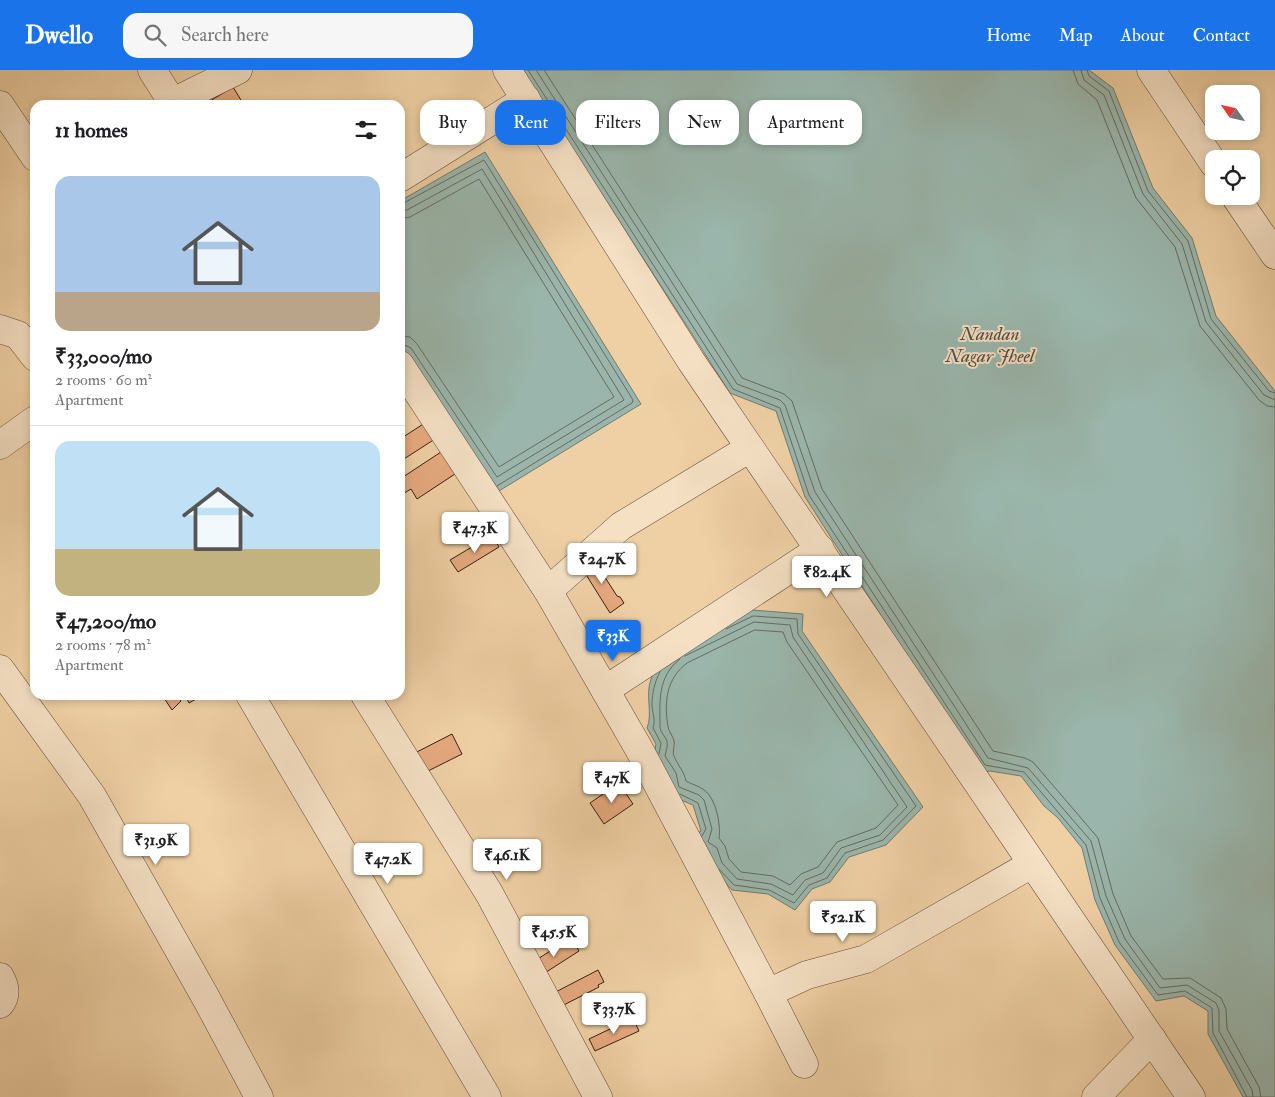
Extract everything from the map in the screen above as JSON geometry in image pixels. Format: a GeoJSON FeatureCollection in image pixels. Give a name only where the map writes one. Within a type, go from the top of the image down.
{"type":"FeatureCollection","features":[{"type":"Feature","properties":{"kind":"street"},"geometry":{"type":"LineString","coordinates":[[152,70],[171,100]]}},
{"type":"Feature","properties":{"kind":"street"},"geometry":{"type":"LineString","coordinates":[[182,100],[238,70]]}},
{"type":"Feature","properties":{"kind":"street"},"geometry":{"type":"LineString","coordinates":[[508,70],[526,100]]}},
{"type":"Feature","properties":{"kind":"street"},"geometry":{"type":"LineString","coordinates":[[1151,70],[1205,151]]}},
{"type":"Feature","properties":{"kind":"street"},"geometry":{"type":"LineString","coordinates":[[0,105],[30,150]]}},
{"type":"Feature","properties":{"kind":"street"},"geometry":{"type":"LineString","coordinates":[[405,175],[495,119]]}},
{"type":"Feature","properties":{"kind":"street"},"geometry":{"type":"LineString","coordinates":[[554,145],[691,361],[1191,1097]]}},
{"type":"Feature","properties":{"kind":"street"},"geometry":{"type":"LineString","coordinates":[[1243,205],[1272,242]]}},
{"type":"Feature","properties":{"kind":"street"},"geometry":{"type":"LineString","coordinates":[[0,329],[18,335],[30,351]]}},
{"type":"Feature","properties":{"kind":"street"},"geometry":{"type":"LineString","coordinates":[[405,373],[548,591],[605,690],[768,993],[804,1064]]}},
{"type":"Feature","properties":{"kind":"street"},"geometry":{"type":"LineString","coordinates":[[0,445],[30,424]]}},
{"type":"Feature","properties":{"kind":"street"},"geometry":{"type":"LineString","coordinates":[[548,591],[621,526],[750,448]]}},
{"type":"Feature","properties":{"kind":"street"},"geometry":{"type":"LineString","coordinates":[[605,690],[820,549]]}},
{"type":"Feature","properties":{"kind":"street"},"geometry":{"type":"LineString","coordinates":[[0,669],[92,796],[206,998],[259,1097]]}},
{"type":"Feature","properties":{"kind":"street"},"geometry":{"type":"LineString","coordinates":[[253,700],[487,1097]]}},
{"type":"Feature","properties":{"kind":"street"},"geometry":{"type":"LineString","coordinates":[[368,700],[490,893],[598,1097]]}},
{"type":"Feature","properties":{"kind":"street"},"geometry":{"type":"LineString","coordinates":[[768,993],[807,975],[866,959],[1032,864]]}},
{"type":"Feature","properties":{"kind":"street"},"geometry":{"type":"LineString","coordinates":[[0,977],[4,986],[4,998],[0,1004]]}},
{"type":"Feature","properties":{"kind":"street"},"geometry":{"type":"LineString","coordinates":[[1096,1097],[1152,1039]]}},
{"type":"Feature","properties":{"kind":"water","name":"Nandan Nagar Jheel"},"geometry":{"type":"Polygon","coordinates":[[[522,70],[1089,70],[1113,88],[1153,188],[1192,238],[1216,316],[1275,391],[1275,1097],[1243,1097],[1208,1034],[1208,1011],[1184,996],[1156,1001],[1115,945],[1095,900],[1082,848],[1058,818],[1044,806],[1021,776],[990,771],[984,772],[950,723],[805,497],[776,411],[730,393],[566,138],[566,100],[541,100],[522,70]]]}},
{"type":"Feature","properties":{"kind":"water"},"geometry":{"type":"Polygon","coordinates":[[[485,152],[641,404],[494,494],[405,359],[405,198],[485,152]]]}},
{"type":"Feature","properties":{"kind":"water"},"geometry":{"type":"Polygon","coordinates":[[[752,610],[803,614],[802,631],[923,807],[886,845],[849,857],[830,882],[812,889],[795,910],[768,894],[732,890],[712,868],[690,838],[701,831],[693,805],[669,795],[653,759],[656,744],[647,728],[649,723],[649,685],[658,666],[668,655],[694,637],[752,610]]]}},
{"type":"Feature","properties":{"kind":"building"},"geometry":{"type":"Polygon","coordinates":[[[233,87],[241,100],[212,100],[233,87]]]}},
{"type":"Feature","properties":{"kind":"building"},"geometry":{"type":"Polygon","coordinates":[[[428,421],[438,437],[405,458],[405,436],[428,421]]]}},
{"type":"Feature","properties":{"kind":"building"},"geometry":{"type":"Polygon","coordinates":[[[444,450],[458,472],[417,499],[411,489],[405,493],[405,476],[444,450]]]}},
{"type":"Feature","properties":{"kind":"building"},"geometry":{"type":"Polygon","coordinates":[[[492,535],[499,547],[458,572],[450,560],[492,535]]]}},
{"type":"Feature","properties":{"kind":"building"},"geometry":{"type":"Polygon","coordinates":[[[592,557],[617,596],[624,603],[610,613],[580,565],[592,557]]]}},
{"type":"Feature","properties":{"kind":"building"},"geometry":{"type":"Polygon","coordinates":[[[165,700],[180,700],[181,701],[172,710],[165,700]]]}},
{"type":"Feature","properties":{"kind":"building"},"geometry":{"type":"Polygon","coordinates":[[[452,734],[462,754],[420,775],[411,755],[452,734]]]}},
{"type":"Feature","properties":{"kind":"building"},"geometry":{"type":"Polygon","coordinates":[[[619,783],[633,804],[604,824],[590,803],[619,783]]]}},
{"type":"Feature","properties":{"kind":"building"},"geometry":{"type":"Polygon","coordinates":[[[571,938],[579,951],[537,978],[528,965],[571,938]]]}},
{"type":"Feature","properties":{"kind":"building"},"geometry":{"type":"Polygon","coordinates":[[[598,970],[604,982],[598,985],[599,987],[554,1010],[548,996],[598,970]]]}},
{"type":"Feature","properties":{"kind":"building"},"geometry":{"type":"Polygon","coordinates":[[[633,1018],[639,1031],[595,1051],[589,1039],[633,1018]]]}}]}
